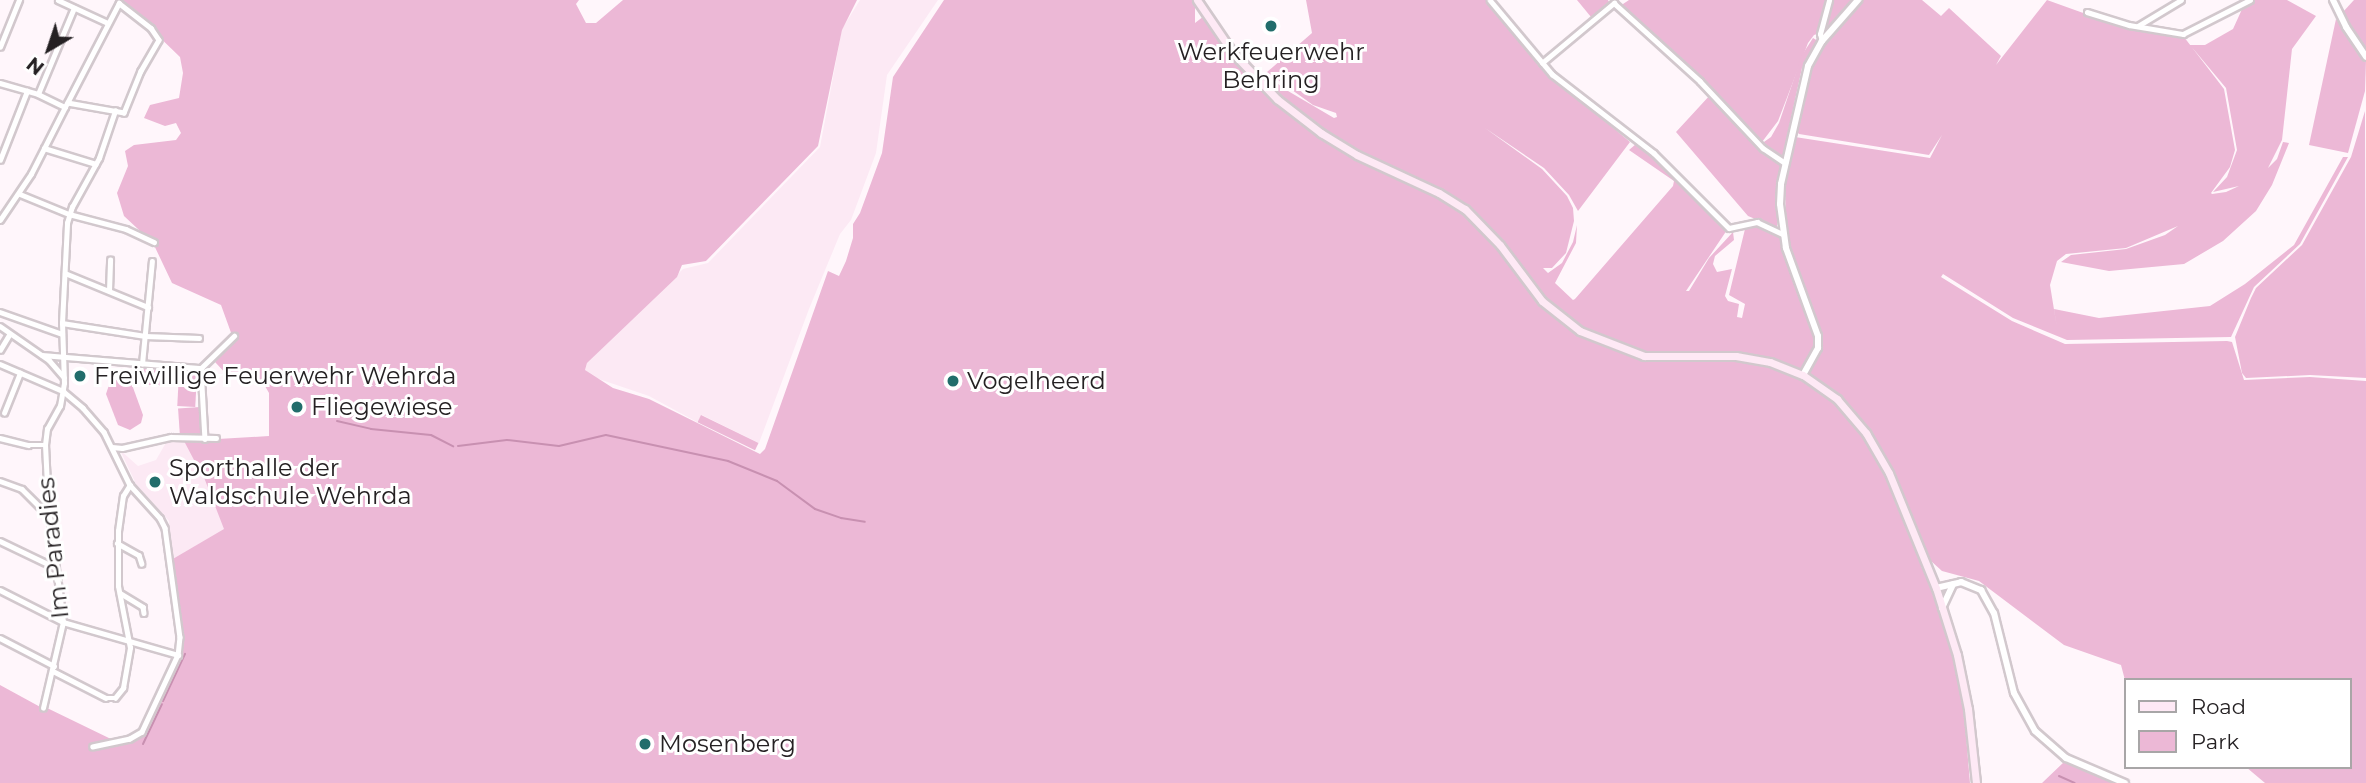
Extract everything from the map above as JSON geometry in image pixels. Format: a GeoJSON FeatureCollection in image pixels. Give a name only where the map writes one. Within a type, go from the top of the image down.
{"type":"FeatureCollection","features":[{"type":"Feature","properties":{"kind":"main road"},"geometry":{"type":"LineString","coordinates":[[1197,0],[1233,53],[1277,99],[1321,133],[1348,149],[1439,193],[1465,209],[1500,244],[1542,301],[1580,331],[1644,356],[1736,356],[1770,362],[1803,375],[1837,399],[1866,433],[1902,499],[1936,588],[1957,655],[1968,709],[1976,783]]}},
{"type":"Feature","properties":{"kind":"street"},"geometry":{"type":"LineString","coordinates":[[0,47],[2,36],[19,0]]}},
{"type":"Feature","properties":{"kind":"street"},"geometry":{"type":"LineString","coordinates":[[58,0],[108,23]]}},
{"type":"Feature","properties":{"kind":"street"},"geometry":{"type":"LineString","coordinates":[[1490,0],[1542,64],[1587,104],[1673,170],[1729,228],[1757,222],[1783,234]]}},
{"type":"Feature","properties":{"kind":"street"},"geometry":{"type":"LineString","coordinates":[[1822,41],[1820,34],[1829,0]]}},
{"type":"Feature","properties":{"kind":"street"},"geometry":{"type":"LineString","coordinates":[[1803,375],[1818,348],[1818,336],[1783,234],[1780,204],[1785,163],[1804,75],[1822,41],[1858,0]]}},
{"type":"Feature","properties":{"kind":"street"},"geometry":{"type":"LineString","coordinates":[[2138,26],[2181,0]]}},
{"type":"Feature","properties":{"kind":"street"},"geometry":{"type":"LineString","coordinates":[[2087,12],[2138,26],[2183,34],[2250,0]]}},
{"type":"Feature","properties":{"kind":"street"},"geometry":{"type":"LineString","coordinates":[[2333,0],[2366,57]]}},
{"type":"Feature","properties":{"kind":"street"},"geometry":{"type":"LineString","coordinates":[[1542,64],[1614,3],[1705,86],[1763,148],[1785,163]]}},
{"type":"Feature","properties":{"kind":"street"},"geometry":{"type":"LineString","coordinates":[[0,83],[66,105],[124,113],[141,71],[159,40],[151,28],[119,4],[108,23],[66,105],[44,148],[20,194],[0,220]]}},
{"type":"Feature","properties":{"kind":"street"},"geometry":{"type":"LineString","coordinates":[[38,94],[74,8]]}},
{"type":"Feature","properties":{"kind":"street"},"geometry":{"type":"LineString","coordinates":[[0,160],[27,91]]}},
{"type":"Feature","properties":{"kind":"street"},"geometry":{"type":"LineString","coordinates":[[69,214],[96,164],[115,111]]}},
{"type":"Feature","properties":{"kind":"street"},"geometry":{"type":"LineString","coordinates":[[44,148],[96,164]]}},
{"type":"Feature","properties":{"kind":"street"},"geometry":{"type":"LineString","coordinates":[[20,194],[69,214],[126,229],[153,242]]}},
{"type":"Feature","properties":{"kind":"street","name":"Im Paradies"},"geometry":{"type":"LineString","coordinates":[[43,708],[63,622],[48,506],[45,444],[47,429],[58,410],[63,391],[62,323],[69,214]]}},
{"type":"Feature","properties":{"kind":"street"},"geometry":{"type":"LineString","coordinates":[[109,291],[110,260]]}},
{"type":"Feature","properties":{"kind":"street"},"geometry":{"type":"LineString","coordinates":[[142,365],[152,261]]}},
{"type":"Feature","properties":{"kind":"street"},"geometry":{"type":"LineString","coordinates":[[64,273],[148,307]]}},
{"type":"Feature","properties":{"kind":"street"},"geometry":{"type":"LineString","coordinates":[[0,312],[62,334]]}},
{"type":"Feature","properties":{"kind":"street"},"geometry":{"type":"LineString","coordinates":[[62,323],[145,336],[199,338]]}},
{"type":"Feature","properties":{"kind":"street"},"geometry":{"type":"LineString","coordinates":[[0,326],[9,335],[42,355],[64,378]]}},
{"type":"Feature","properties":{"kind":"street"},"geometry":{"type":"LineString","coordinates":[[0,350],[9,335]]}},
{"type":"Feature","properties":{"kind":"street"},"geometry":{"type":"LineString","coordinates":[[42,355],[201,368],[234,336]]}},
{"type":"Feature","properties":{"kind":"street"},"geometry":{"type":"LineString","coordinates":[[0,364],[63,391],[97,424],[112,447],[130,485],[160,518],[165,528],[180,637],[178,655],[142,732],[130,739],[93,747]]}},
{"type":"Feature","properties":{"kind":"street"},"geometry":{"type":"LineString","coordinates":[[201,368],[205,439]]}},
{"type":"Feature","properties":{"kind":"street"},"geometry":{"type":"LineString","coordinates":[[4,413],[20,373]]}},
{"type":"Feature","properties":{"kind":"street"},"geometry":{"type":"LineString","coordinates":[[112,447],[122,448],[172,437],[216,438]]}},
{"type":"Feature","properties":{"kind":"street"},"geometry":{"type":"LineString","coordinates":[[0,438],[28,444],[45,444]]}},
{"type":"Feature","properties":{"kind":"street"},"geometry":{"type":"LineString","coordinates":[[0,481],[22,489],[41,508],[48,506]]}},
{"type":"Feature","properties":{"kind":"street"},"geometry":{"type":"LineString","coordinates":[[0,638],[106,698],[118,696],[129,664],[128,640],[119,593],[117,543],[121,502],[130,485]]}},
{"type":"Feature","properties":{"kind":"street"},"geometry":{"type":"LineString","coordinates":[[0,541],[56,568]]}},
{"type":"Feature","properties":{"kind":"street"},"geometry":{"type":"LineString","coordinates":[[117,543],[139,555],[142,564]]}},
{"type":"Feature","properties":{"kind":"street"},"geometry":{"type":"LineString","coordinates":[[1936,588],[1955,583],[1976,587],[1988,599],[2014,693],[2035,731],[2066,758],[2125,783]]}},
{"type":"Feature","properties":{"kind":"street"},"geometry":{"type":"LineString","coordinates":[[1942,608],[1945,596],[1955,583]]}},
{"type":"Feature","properties":{"kind":"street"},"geometry":{"type":"LineString","coordinates":[[0,590],[63,622],[178,655]]}},
{"type":"Feature","properties":{"kind":"street"},"geometry":{"type":"LineString","coordinates":[[119,593],[144,607],[144,613]]}},
{"type":"Feature","properties":{"kind":"shaded area"},"geometry":{"type":"Polygon","coordinates":[[[860,0],[938,0],[887,75],[876,153],[851,220],[840,234],[809,309],[759,443],[702,415],[697,422],[649,396],[593,377],[585,370],[587,363],[683,269],[708,263],[820,147],[842,29],[860,0]]]}},
{"type":"Feature","properties":{"kind":"shaded area"},"geometry":{"type":"Polygon","coordinates":[[[189,440],[225,529],[171,560],[169,521],[136,484],[120,450],[138,466],[156,460],[167,441],[189,440]]]}},
{"type":"Feature","properties":{"kind":"green space"},"geometry":{"type":"Polygon","coordinates":[[[121,0],[579,0],[576,4],[586,23],[596,23],[623,0],[857,0],[842,30],[818,146],[706,261],[682,265],[677,277],[587,363],[585,370],[613,388],[649,399],[760,454],[765,449],[828,271],[839,276],[846,261],[853,238],[853,224],[860,213],[882,153],[893,77],[944,0],[1192,0],[1195,23],[1204,16],[1239,56],[1288,91],[1334,118],[1337,117],[1336,113],[1313,105],[1267,72],[1312,33],[1306,0],[1488,0],[1540,66],[1630,142],[1578,211],[1569,195],[1544,168],[1485,128],[1542,169],[1567,196],[1573,208],[1574,221],[1566,253],[1552,268],[1543,268],[1548,273],[1562,263],[1573,242],[1577,225],[1576,243],[1555,283],[1575,299],[1673,186],[1674,181],[1629,150],[1636,144],[1653,155],[1727,230],[1686,291],[1689,291],[1709,258],[1733,232],[1734,240],[1715,256],[1713,264],[1717,272],[1732,269],[1725,296],[1728,301],[1739,304],[1737,317],[1742,318],[1745,304],[1729,295],[1745,229],[1755,225],[1775,233],[1782,241],[1811,320],[1816,321],[1786,233],[1785,183],[1795,137],[1930,158],[1942,135],[1929,155],[1799,134],[1795,130],[1799,129],[1799,111],[1810,67],[1817,53],[1861,0],[1922,0],[1941,16],[1949,8],[2001,56],[1996,65],[2047,0],[2086,14],[2184,37],[2190,45],[2205,45],[2233,29],[2243,7],[2252,0],[2287,0],[2316,16],[2292,49],[2282,140],[2268,168],[2277,159],[2283,142],[2289,143],[2272,185],[2256,211],[2223,241],[2184,264],[2109,271],[2061,262],[2071,255],[2126,249],[2165,235],[2178,226],[2126,248],[2066,254],[2057,261],[2050,285],[2057,328],[2054,309],[2099,318],[2210,306],[2245,284],[2294,245],[2343,157],[2348,157],[2300,244],[2254,287],[2231,337],[2067,340],[2013,318],[1943,274],[1941,277],[2012,321],[2065,344],[2227,341],[2232,342],[2244,380],[2310,377],[2366,381],[2366,783],[2265,783],[2248,769],[2352,769],[2352,678],[2124,678],[2121,665],[2064,645],[1979,581],[1942,571],[1931,561],[1921,566],[1933,592],[1953,659],[1964,712],[1970,783],[0,783],[0,685],[44,709],[45,707],[113,740],[115,744],[144,733],[180,656],[182,635],[171,560],[224,529],[198,462],[194,460],[184,441],[269,436],[269,393],[265,386],[252,375],[229,377],[215,362],[234,341],[221,305],[172,283],[153,243],[124,216],[117,193],[128,166],[125,151],[134,145],[176,140],[181,133],[176,123],[165,126],[144,118],[150,105],[179,98],[183,73],[180,57],[121,0]],[[2192,47],[2224,89],[2235,150],[2230,167],[2211,193],[2212,194],[2239,186],[2213,192],[2227,177],[2237,150],[2226,88],[2192,47]]]}},
{"type":"Feature","properties":{"kind":"green space"},"geometry":{"type":"Polygon","coordinates":[[[1577,0],[1608,0],[1609,2],[1591,17],[1577,0]]]}},
{"type":"Feature","properties":{"kind":"green space"},"geometry":{"type":"Polygon","coordinates":[[[1629,0],[1853,0],[1823,32],[1814,35],[1808,43],[1778,121],[1762,142],[1620,6],[1629,0]]]}},
{"type":"Feature","properties":{"kind":"green space"},"geometry":{"type":"Polygon","coordinates":[[[2354,0],[2366,0],[2366,48],[2342,13],[2354,0]]]}},
{"type":"Feature","properties":{"kind":"green space"},"geometry":{"type":"Polygon","coordinates":[[[2336,19],[2366,61],[2365,91],[2348,153],[2309,145],[2336,19]]]}},
{"type":"Feature","properties":{"kind":"green space"},"geometry":{"type":"Polygon","coordinates":[[[1813,38],[1818,41],[1802,68],[1782,159],[1761,144],[1771,137],[1779,123],[1802,55],[1813,38]]]}},
{"type":"Feature","properties":{"kind":"green space"},"geometry":{"type":"Polygon","coordinates":[[[1711,94],[1783,163],[1778,184],[1777,228],[1748,216],[1676,132],[1711,94]]]}},
{"type":"Feature","properties":{"kind":"green space"},"geometry":{"type":"Polygon","coordinates":[[[2365,111],[2366,378],[2310,375],[2246,378],[2242,373],[2235,337],[2251,298],[2256,288],[2302,245],[2351,157],[2365,111]]]}},
{"type":"Feature","properties":{"kind":"green space"},"geometry":{"type":"Polygon","coordinates":[[[143,369],[171,370],[170,386],[142,385],[143,369]]]}},
{"type":"Feature","properties":{"kind":"green space"},"geometry":{"type":"Polygon","coordinates":[[[179,373],[197,374],[195,407],[177,406],[179,373]]]}},
{"type":"Feature","properties":{"kind":"green space"},"geometry":{"type":"Polygon","coordinates":[[[123,378],[131,382],[143,415],[141,423],[130,430],[118,425],[106,394],[110,382],[123,378]]]}},
{"type":"Feature","properties":{"kind":"green space"},"geometry":{"type":"Polygon","coordinates":[[[200,407],[202,434],[180,435],[178,409],[200,407]]]}},
{"type":"Feature","properties":{"kind":"green space"},"geometry":{"type":"Polygon","coordinates":[[[701,415],[759,443],[755,450],[697,422],[701,415]]]}},
{"type":"Feature","properties":{"kind":"green space"},"geometry":{"type":"Polygon","coordinates":[[[2064,762],[2084,771],[2116,783],[2042,783],[2064,762]]]}},
{"type":"Feature","properties":{"kind":"waterway"},"geometry":{"type":"LineString","coordinates":[[337,421],[371,429],[431,435],[453,446]]}},
{"type":"Feature","properties":{"kind":"waterway"},"geometry":{"type":"LineString","coordinates":[[458,446],[507,440],[559,446],[606,435],[728,461],[777,481],[815,509],[841,518],[865,522]]}},
{"type":"Feature","properties":{"kind":"waterway"},"geometry":{"type":"LineString","coordinates":[[163,701],[185,654]]}},
{"type":"Feature","properties":{"kind":"waterway"},"geometry":{"type":"LineString","coordinates":[[143,744],[162,704]]}},
{"type":"Feature","properties":{"kind":"waterway"},"geometry":{"type":"LineString","coordinates":[[2059,776],[2075,783]]}},
{"type":"Feature","properties":{"kind":"place","name":"Werkfeuerwehr Behring"},"geometry":{"type":"Point","coordinates":[1271,26]}},
{"type":"Feature","properties":{"kind":"place","name":"Freiwillige Feuerwehr Wehrda"},"geometry":{"type":"Point","coordinates":[80,376]}},
{"type":"Feature","properties":{"kind":"place","name":"Vogelheerd"},"geometry":{"type":"Point","coordinates":[953,381]}},
{"type":"Feature","properties":{"kind":"place","name":"Fliegewiese"},"geometry":{"type":"Point","coordinates":[297,407]}},
{"type":"Feature","properties":{"kind":"place","name":"Sporthalle der Waldschule Wehrda"},"geometry":{"type":"Point","coordinates":[155,482]}},
{"type":"Feature","properties":{"kind":"place","name":"Mosenberg"},"geometry":{"type":"Point","coordinates":[645,744]}}]}
